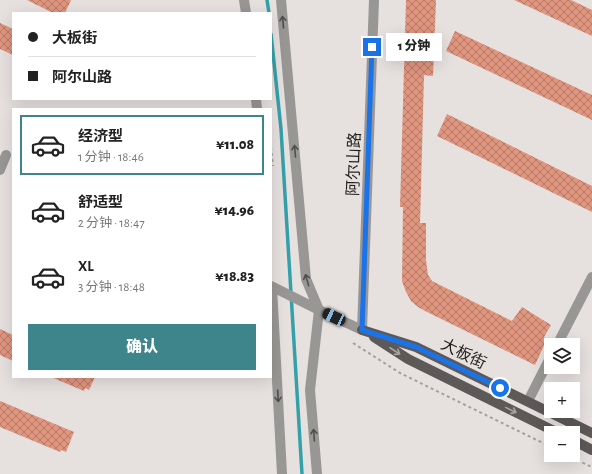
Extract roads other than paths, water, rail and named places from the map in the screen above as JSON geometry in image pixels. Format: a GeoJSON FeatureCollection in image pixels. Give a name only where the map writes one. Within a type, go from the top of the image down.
{"type":"FeatureCollection","features":[{"type":"Feature","properties":{"kind":"main road","name":"大板街"},"geometry":{"type":"LineString","coordinates":[[362,330],[416,347],[592,433]]}},
{"type":"Feature","properties":{"kind":"main road","name":"大板街"},"geometry":{"type":"LineString","coordinates":[[362,330],[408,359],[544,426]]}},
{"type":"Feature","properties":{"kind":"main road"},"geometry":{"type":"LineString","coordinates":[[580,444],[592,450]]}},
{"type":"Feature","properties":{"kind":"street"},"geometry":{"type":"LineString","coordinates":[[244,0],[246,12]]}},
{"type":"Feature","properties":{"kind":"street"},"geometry":{"type":"LineString","coordinates":[[281,0],[306,279],[320,310],[310,390],[317,474]]}},
{"type":"Feature","properties":{"kind":"street","name":"阿尔山路"},"geometry":{"type":"LineString","coordinates":[[362,330],[374,0]]}},
{"type":"Feature","properties":{"kind":"street"},"geometry":{"type":"LineString","coordinates":[[0,170],[6,156]]}},
{"type":"Feature","properties":{"kind":"street"},"geometry":{"type":"LineString","coordinates":[[561,338],[592,277]]}},
{"type":"Feature","properties":{"kind":"street","name":"大板街"},"geometry":{"type":"LineString","coordinates":[[272,287],[362,330]]}},
{"type":"Feature","properties":{"kind":"street"},"geometry":{"type":"LineString","coordinates":[[272,304],[282,474]]}},
{"type":"Feature","properties":{"kind":"street"},"geometry":{"type":"LineString","coordinates":[[528,402],[544,370]]}},
{"type":"Feature","properties":{"kind":"waterway"},"geometry":{"type":"LineString","coordinates":[[267,0],[269,12]]}},
{"type":"Feature","properties":{"kind":"waterway"},"geometry":{"type":"LineString","coordinates":[[272,44],[281,129],[302,474]]}}]}
